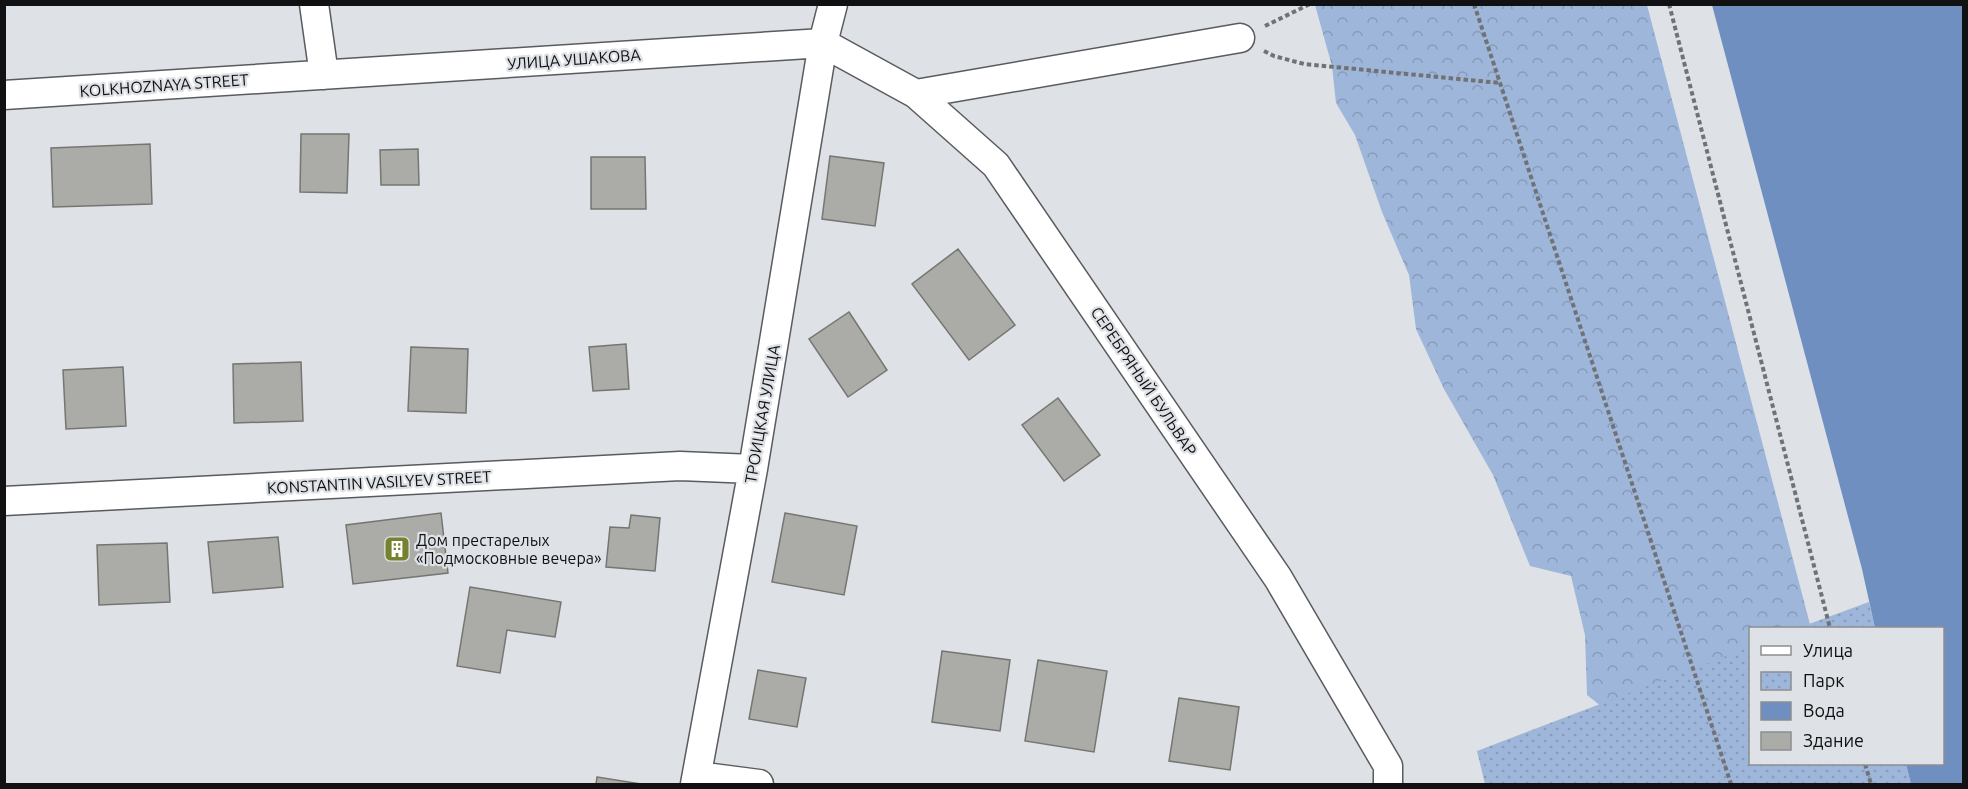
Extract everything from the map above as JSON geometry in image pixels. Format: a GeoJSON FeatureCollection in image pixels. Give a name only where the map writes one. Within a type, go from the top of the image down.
{"type":"FeatureCollection","features":[{"type":"Feature","properties":{"kind":"street"},"geometry":{"type":"LineString","coordinates":[[314,4],[324,75]]}},
{"type":"Feature","properties":{"kind":"street","name":"ТРОИЦКАЯ УЛИЦА"},"geometry":{"type":"LineString","coordinates":[[696,780],[753,469],[823,43],[833,4]]}},
{"type":"Feature","properties":{"kind":"street"},"geometry":{"type":"LineString","coordinates":[[916,93],[1240,38]]}},
{"type":"Feature","properties":{"kind":"street","name":"УЛИЦА УШАКОВА"},"geometry":{"type":"LineString","coordinates":[[324,75],[823,43]]}},
{"type":"Feature","properties":{"kind":"street","name":"СЕРЕБРЯНЫЙ БУЛЬВАР"},"geometry":{"type":"LineString","coordinates":[[823,43],[916,93],[996,165],[1003,174],[1278,578],[1388,766],[1388,784]]}},
{"type":"Feature","properties":{"kind":"street","name":"KOLKHOZNAYA STREET"},"geometry":{"type":"LineString","coordinates":[[4,96],[324,75]]}},
{"type":"Feature","properties":{"kind":"street","name":"KONSTANTIN VASILYEV STREET"},"geometry":{"type":"LineString","coordinates":[[4,501],[680,466],[753,469]]}},
{"type":"Feature","properties":{"kind":"street"},"geometry":{"type":"LineString","coordinates":[[696,780],[759,784]]}},
{"type":"Feature","properties":{"kind":"path"},"geometry":{"type":"LineString","coordinates":[[1240,38],[1310,4]]}},
{"type":"Feature","properties":{"kind":"path"},"geometry":{"type":"LineString","coordinates":[[1474,4],[1731,784]]}},
{"type":"Feature","properties":{"kind":"path"},"geometry":{"type":"LineString","coordinates":[[1669,4],[1830,627]]}},
{"type":"Feature","properties":{"kind":"path"},"geometry":{"type":"LineString","coordinates":[[1240,38],[1274,56],[1304,64],[1500,83]]}},
{"type":"Feature","properties":{"kind":"path"},"geometry":{"type":"LineString","coordinates":[[1865,765],[1871,784]]}},
{"type":"Feature","properties":{"kind":"green space"},"geometry":{"type":"Polygon","coordinates":[[[1315,5],[1647,5],[1811,627],[1749,627],[1749,764],[1655,784],[1631,730],[1587,695],[1585,635],[1571,576],[1530,566],[1493,475],[1444,389],[1416,329],[1409,275],[1382,212],[1355,135],[1336,103],[1332,66],[1315,5]]]}},
{"type":"Feature","properties":{"kind":"green space"},"geometry":{"type":"Polygon","coordinates":[[[1869,602],[1875,627],[1801,627],[1869,602]]]}},
{"type":"Feature","properties":{"kind":"green space"},"geometry":{"type":"Polygon","coordinates":[[[1749,647],[1749,765],[1906,765],[1911,784],[1485,784],[1477,751],[1749,647]]]}},
{"type":"Feature","properties":{"kind":"water"},"geometry":{"type":"Polygon","coordinates":[[[1712,5],[1963,5],[1963,784],[1911,784],[1906,765],[1944,765],[1944,627],[1875,627],[1862,569],[1712,5]]]}},
{"type":"Feature","properties":{"kind":"building"},"geometry":{"type":"Polygon","coordinates":[[[301,134],[349,134],[347,193],[300,192],[301,134]]]}},
{"type":"Feature","properties":{"kind":"building"},"geometry":{"type":"Polygon","coordinates":[[[150,144],[152,204],[53,207],[51,148],[150,144]]]}},
{"type":"Feature","properties":{"kind":"building"},"geometry":{"type":"Polygon","coordinates":[[[418,149],[419,185],[381,185],[380,150],[418,149]]]}},
{"type":"Feature","properties":{"kind":"building"},"geometry":{"type":"Polygon","coordinates":[[[830,156],[884,163],[875,226],[822,219],[830,156]]]}},
{"type":"Feature","properties":{"kind":"building"},"geometry":{"type":"Polygon","coordinates":[[[591,157],[645,157],[646,209],[591,209],[591,157]]]}},
{"type":"Feature","properties":{"kind":"building"},"geometry":{"type":"Polygon","coordinates":[[[958,249],[1015,325],[969,360],[912,284],[958,249]]]}},
{"type":"Feature","properties":{"kind":"building"},"geometry":{"type":"Polygon","coordinates":[[[849,312],[887,370],[848,397],[809,339],[849,312]]]}},
{"type":"Feature","properties":{"kind":"building"},"geometry":{"type":"Polygon","coordinates":[[[626,344],[629,389],[593,391],[589,347],[626,344]]]}},
{"type":"Feature","properties":{"kind":"building"},"geometry":{"type":"Polygon","coordinates":[[[411,347],[468,349],[466,413],[408,411],[411,347]]]}},
{"type":"Feature","properties":{"kind":"building"},"geometry":{"type":"Polygon","coordinates":[[[301,362],[303,421],[234,423],[233,364],[301,362]]]}},
{"type":"Feature","properties":{"kind":"building"},"geometry":{"type":"Polygon","coordinates":[[[123,367],[126,426],[66,429],[63,370],[123,367]]]}},
{"type":"Feature","properties":{"kind":"building"},"geometry":{"type":"Polygon","coordinates":[[[1058,398],[1100,455],[1064,481],[1022,425],[1058,398]]]}},
{"type":"Feature","properties":{"kind":"building","name":"Дом престарелых «Подмосковные вечера»"},"geometry":{"type":"Polygon","coordinates":[[[441,513],[448,573],[353,584],[346,525],[441,513]]]}},
{"type":"Feature","properties":{"kind":"building"},"geometry":{"type":"Polygon","coordinates":[[[785,513],[857,526],[844,595],[772,582],[785,513]]]}},
{"type":"Feature","properties":{"kind":"building"},"geometry":{"type":"Polygon","coordinates":[[[631,515],[660,518],[655,571],[606,567],[610,527],[629,528],[631,515]]]}},
{"type":"Feature","properties":{"kind":"building"},"geometry":{"type":"Polygon","coordinates":[[[278,537],[283,587],[213,593],[208,542],[278,537]]]}},
{"type":"Feature","properties":{"kind":"building"},"geometry":{"type":"Polygon","coordinates":[[[167,543],[170,602],[99,605],[97,545],[167,543]]]}},
{"type":"Feature","properties":{"kind":"building"},"geometry":{"type":"Polygon","coordinates":[[[470,587],[561,602],[555,637],[507,630],[500,673],[457,666],[470,587]]]}},
{"type":"Feature","properties":{"kind":"building"},"geometry":{"type":"Polygon","coordinates":[[[942,651],[1010,660],[1000,731],[932,722],[942,651]]]}},
{"type":"Feature","properties":{"kind":"building"},"geometry":{"type":"Polygon","coordinates":[[[1038,660],[1107,671],[1094,752],[1025,741],[1038,660]]]}},
{"type":"Feature","properties":{"kind":"building"},"geometry":{"type":"Polygon","coordinates":[[[758,670],[806,678],[797,727],[749,719],[758,670]]]}},
{"type":"Feature","properties":{"kind":"building"},"geometry":{"type":"Polygon","coordinates":[[[1179,698],[1239,707],[1230,770],[1169,761],[1179,698]]]}},
{"type":"Feature","properties":{"kind":"building"},"geometry":{"type":"Polygon","coordinates":[[[597,777],[641,784],[596,784],[597,777]]]}},
{"type":"Feature","properties":{"kind":"place","name":"Дом престарелых «Подмосковные вечера»"},"geometry":{"type":"Point","coordinates":[397,549]}}]}
